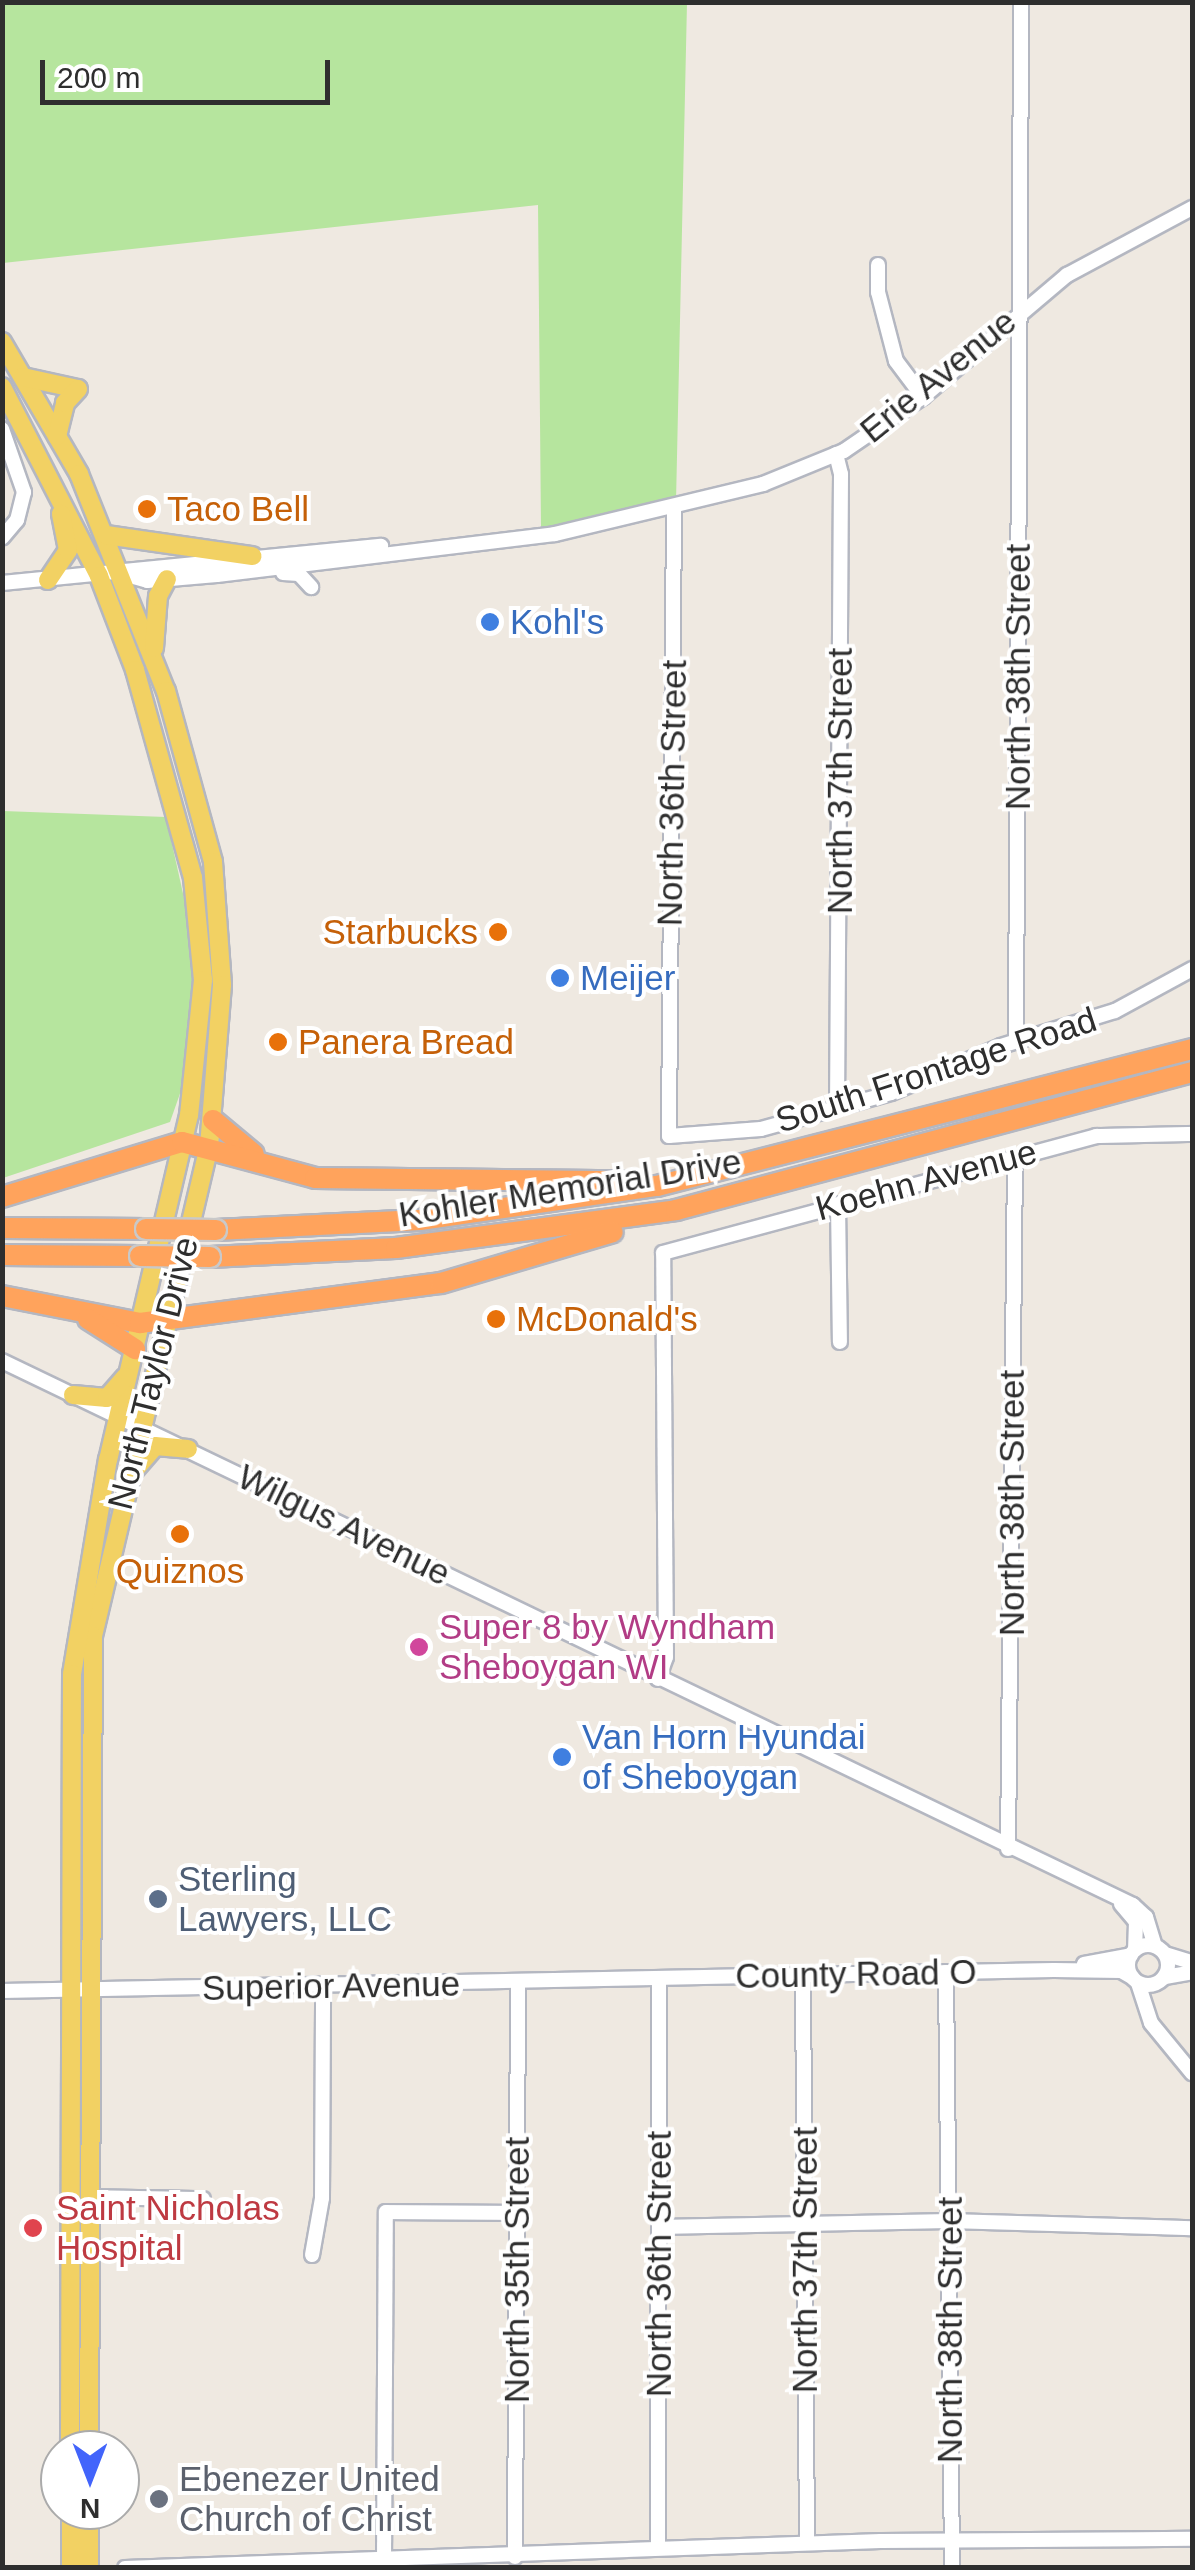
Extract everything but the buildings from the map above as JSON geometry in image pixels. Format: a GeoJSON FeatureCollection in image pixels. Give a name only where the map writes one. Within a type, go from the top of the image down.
{"type":"FeatureCollection","features":[{"type":"Feature","properties":{"kind":"highway"},"geometry":{"type":"LineString","coordinates":[[996,1102],[1192,1034]]}},
{"type":"Feature","properties":{"kind":"highway","name":"Kohler Memorial Drive"},"geometry":{"type":"LineString","coordinates":[[2,1228],[216,1230],[465,1216],[762,1164],[1192,1049]]}},
{"type":"Feature","properties":{"kind":"highway","name":"Kohler Memorial Drive"},"geometry":{"type":"LineString","coordinates":[[2,1255],[210,1257],[396,1248],[676,1210],[1192,1072]]}},
{"type":"Feature","properties":{"kind":"highway"},"geometry":{"type":"LineString","coordinates":[[1050,1111],[1192,1084]]}},
{"type":"Feature","properties":{"kind":"highway"},"geometry":{"type":"LineString","coordinates":[[213,1120],[241,1146],[278,1164],[408,1182]]}},
{"type":"Feature","properties":{"kind":"highway"},"geometry":{"type":"LineString","coordinates":[[2,1197],[182,1142],[209,1146],[292,1175],[408,1182],[590,1184],[762,1164]]}},
{"type":"Feature","properties":{"kind":"highway"},"geometry":{"type":"LineString","coordinates":[[2,1296],[140,1323],[441,1282],[676,1210]]}},
{"type":"Feature","properties":{"kind":"highway"},"geometry":{"type":"LineString","coordinates":[[73,1310],[134,1356]]}},
{"type":"Feature","properties":{"kind":"main road","name":"North Taylor Drive"},"geometry":{"type":"LineString","coordinates":[[2,342],[57,436],[106,535],[154,658],[214,874],[222,985],[209,1146],[123,1488],[93,1636],[78,1990],[70,2430]]}},
{"type":"Feature","properties":{"kind":"main road"},"geometry":{"type":"LineString","coordinates":[[23,377],[78,390],[65,403],[57,436]]}},
{"type":"Feature","properties":{"kind":"main road","name":"North Taylor Drive"},"geometry":{"type":"LineString","coordinates":[[2,387],[39,448],[99,576],[154,728],[193,878],[202,1040],[119,1417],[72,1674],[78,1990],[88,2197],[89,2430]]}},
{"type":"Feature","properties":{"kind":"main road"},"geometry":{"type":"LineString","coordinates":[[39,448],[104,559],[123,574]]}},
{"type":"Feature","properties":{"kind":"main road"},"geometry":{"type":"LineString","coordinates":[[39,448],[67,534],[66,553],[48,580]]}},
{"type":"Feature","properties":{"kind":"main road"},"geometry":{"type":"LineString","coordinates":[[106,535],[252,556]]}},
{"type":"Feature","properties":{"kind":"main road"},"geometry":{"type":"LineString","coordinates":[[99,576],[118,594],[154,658]]}},
{"type":"Feature","properties":{"kind":"main road"},"geometry":{"type":"LineString","coordinates":[[154,658],[158,596],[167,579]]}},
{"type":"Feature","properties":{"kind":"main road"},"geometry":{"type":"LineString","coordinates":[[73,1394],[107,1398],[134,1356]]}},
{"type":"Feature","properties":{"kind":"main road"},"geometry":{"type":"LineString","coordinates":[[123,1488],[154,1447],[188,1449]]}},
{"type":"Feature","properties":{"kind":"main road"},"geometry":{"type":"LineString","coordinates":[[70,2530],[70,2568]]}},
{"type":"Feature","properties":{"kind":"main road"},"geometry":{"type":"LineString","coordinates":[[89,2530],[89,2568]]}},
{"type":"Feature","properties":{"kind":"street","name":"North 38th Street"},"geometry":{"type":"LineString","coordinates":[[1016,1041],[1021,2]]}},
{"type":"Feature","properties":{"kind":"street","name":"Erie Avenue"},"geometry":{"type":"LineString","coordinates":[[123,574],[167,579],[555,534],[674,509],[763,484],[836,454],[923,397],[1018,313],[1083,265],[1192,208]]}},
{"type":"Feature","properties":{"kind":"street"},"geometry":{"type":"LineString","coordinates":[[878,264],[878,292],[896,361],[923,397]]}},
{"type":"Feature","properties":{"kind":"street"},"geometry":{"type":"LineString","coordinates":[[2,429],[24,492],[17,520],[2,538]]}},
{"type":"Feature","properties":{"kind":"street","name":"North 37th Street"},"geometry":{"type":"LineString","coordinates":[[836,454],[842,474],[836,1108]]}},
{"type":"Feature","properties":{"kind":"street","name":"North 36th Street"},"geometry":{"type":"LineString","coordinates":[[668,1136],[674,509]]}},
{"type":"Feature","properties":{"kind":"street","name":"Erie Avenue"},"geometry":{"type":"LineString","coordinates":[[2,583],[123,574],[252,556],[432,546]]}},
{"type":"Feature","properties":{"kind":"street"},"geometry":{"type":"LineString","coordinates":[[217,574],[291,572],[311,587]]}},
{"type":"Feature","properties":{"kind":"street","name":"South Frontage Road"},"geometry":{"type":"LineString","coordinates":[[668,1136],[760,1129],[912,1086],[1016,1041],[1114,1011],[1192,969]]}},
{"type":"Feature","properties":{"kind":"street","name":"Koehn Avenue"},"geometry":{"type":"LineString","coordinates":[[658,1678],[666,1661],[663,1253],[1096,1136],[1192,1134]]}},
{"type":"Feature","properties":{"kind":"street","name":"North 38th Street"},"geometry":{"type":"LineString","coordinates":[[1008,1850],[1015,1157]]}},
{"type":"Feature","properties":{"kind":"street"},"geometry":{"type":"LineString","coordinates":[[838,1204],[840,1342]]}},
{"type":"Feature","properties":{"kind":"street","name":"Wilgus Avenue"},"geometry":{"type":"LineString","coordinates":[[2,1361],[1117,1900],[1144,1914],[1160,1950]]}},
{"type":"Feature","properties":{"kind":"street"},"geometry":{"type":"LineString","coordinates":[[1117,1900],[1136,1922],[1135,1980],[1159,2033],[1192,2073]]}},
{"type":"Feature","properties":{"kind":"street"},"geometry":{"type":"LineString","coordinates":[[1159,2033],[1154,2009],[1163,1979],[1160,1950],[1192,1962]]}},
{"type":"Feature","properties":{"kind":"street","name":"County Road O"},"geometry":{"type":"LineString","coordinates":[[1054,1970],[1133,1952],[1160,1950]]}},
{"type":"Feature","properties":{"kind":"street","name":"County Road O"},"geometry":{"type":"LineString","coordinates":[[658,1980],[1054,1970],[1135,1980],[1192,1972]]}},
{"type":"Feature","properties":{"kind":"street","name":"North 38th Street"},"geometry":{"type":"LineString","coordinates":[[946,1972],[952,2568]]}},
{"type":"Feature","properties":{"kind":"street","name":"North 37th Street"},"geometry":{"type":"LineString","coordinates":[[804,1976],[807,2543]]}},
{"type":"Feature","properties":{"kind":"street","name":"North 36th Street"},"geometry":{"type":"LineString","coordinates":[[658,1980],[658,2548]]}},
{"type":"Feature","properties":{"kind":"street","name":"Superior Avenue"},"geometry":{"type":"LineString","coordinates":[[2,1991],[658,1980]]}},
{"type":"Feature","properties":{"kind":"street","name":"North 35th Street"},"geometry":{"type":"LineString","coordinates":[[515,2557],[518,1982]]}},
{"type":"Feature","properties":{"kind":"street"},"geometry":{"type":"LineString","coordinates":[[312,2255],[323,2180],[323,1986]]}},
{"type":"Feature","properties":{"kind":"street"},"geometry":{"type":"LineString","coordinates":[[88,2197],[203,2199]]}},
{"type":"Feature","properties":{"kind":"street"},"geometry":{"type":"LineString","coordinates":[[384,2561],[386,2212],[517,2213]]}},
{"type":"Feature","properties":{"kind":"street"},"geometry":{"type":"LineString","coordinates":[[659,2227],[949,2221],[1192,2228]]}},
{"type":"Feature","properties":{"kind":"street"},"geometry":{"type":"LineString","coordinates":[[126,2568],[515,2557],[807,2543],[1192,2538]]}},
{"type":"Feature","properties":{"kind":"green space"},"geometry":{"type":"Polygon","coordinates":[[[2,3],[687,3],[676,502],[541,528],[538,205],[3,263],[2,3]]]}},
{"type":"Feature","properties":{"kind":"green space"},"geometry":{"type":"Polygon","coordinates":[[[3,811],[166,817],[192,934],[193,1019],[183,1085],[170,1122],[3,1178],[3,811]]]}},
{"type":"Feature","properties":{"kind":"place","name":"Taco Bell"},"geometry":{"type":"Point","coordinates":[147,509]}},
{"type":"Feature","properties":{"kind":"place","name":"Kohl's"},"geometry":{"type":"Point","coordinates":[490,622]}},
{"type":"Feature","properties":{"kind":"place","name":"Starbucks"},"geometry":{"type":"Point","coordinates":[498,932]}},
{"type":"Feature","properties":{"kind":"place","name":"Meijer"},"geometry":{"type":"Point","coordinates":[560,978]}},
{"type":"Feature","properties":{"kind":"place","name":"Panera Bread"},"geometry":{"type":"Point","coordinates":[278,1042]}},
{"type":"Feature","properties":{"kind":"place","name":"McDonald's"},"geometry":{"type":"Point","coordinates":[496,1319]}},
{"type":"Feature","properties":{"kind":"place","name":"Quiznos"},"geometry":{"type":"Point","coordinates":[180,1534]}},
{"type":"Feature","properties":{"kind":"place","name":"Super 8 by Wyndham Sheboygan WI"},"geometry":{"type":"Point","coordinates":[419,1647]}},
{"type":"Feature","properties":{"kind":"place","name":"Van Horn Hyundai of Sheboygan"},"geometry":{"type":"Point","coordinates":[562,1757]}},
{"type":"Feature","properties":{"kind":"place","name":"Sterling Lawyers, LLC"},"geometry":{"type":"Point","coordinates":[158,1899]}},
{"type":"Feature","properties":{"kind":"place","name":"Saint Nicholas Hospital"},"geometry":{"type":"Point","coordinates":[33,2228]}},
{"type":"Feature","properties":{"kind":"place","name":"Ebenezer United Church of Christ"},"geometry":{"type":"Point","coordinates":[159,2499]}}]}
